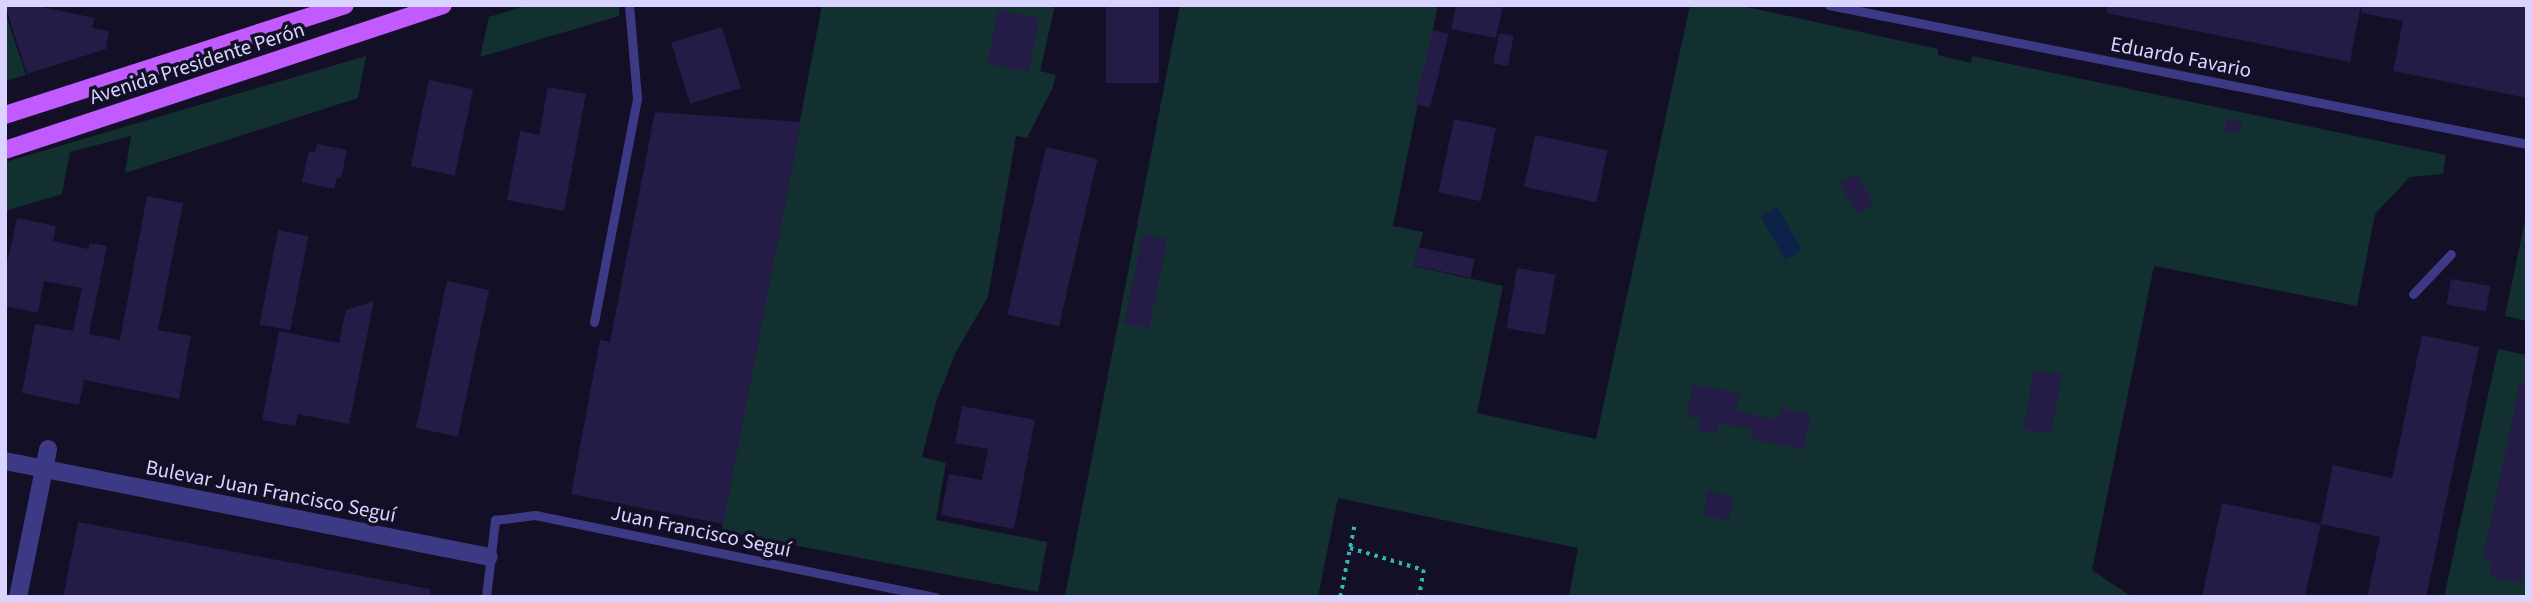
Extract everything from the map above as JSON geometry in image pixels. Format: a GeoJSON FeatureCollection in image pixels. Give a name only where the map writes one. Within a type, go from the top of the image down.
{"type":"FeatureCollection","features":[{"type":"Feature","properties":{"kind":"main road","name":"Avenida Presidente Perón"},"geometry":{"type":"LineString","coordinates":[[5,115],[345,5]]}},
{"type":"Feature","properties":{"kind":"main road","name":"Avenida Presidente Perón"},"geometry":{"type":"LineString","coordinates":[[5,150],[443,5]]}},
{"type":"Feature","properties":{"kind":"street"},"geometry":{"type":"LineString","coordinates":[[18,597],[48,449]]}},
{"type":"Feature","properties":{"kind":"street","name":"Bulevar Juan Francisco Seguí"},"geometry":{"type":"LineString","coordinates":[[5,452],[44,470]]}},
{"type":"Feature","properties":{"kind":"street","name":"Bulevar Juan Francisco Seguí"},"geometry":{"type":"LineString","coordinates":[[5,461],[489,557]]}},
{"type":"Feature","properties":{"kind":"lane"},"geometry":{"type":"LineString","coordinates":[[594,322],[637,97],[629,5]]}},
{"type":"Feature","properties":{"kind":"lane","name":"Eduardo Favario"},"geometry":{"type":"LineString","coordinates":[[1829,5],[2527,144]]}},
{"type":"Feature","properties":{"kind":"lane"},"geometry":{"type":"LineString","coordinates":[[2413,294],[2451,254]]}},
{"type":"Feature","properties":{"kind":"lane","name":"Juan Francisco Seguí"},"geometry":{"type":"LineString","coordinates":[[489,557],[495,520],[535,515],[936,597]]}},
{"type":"Feature","properties":{"kind":"lane"},"geometry":{"type":"LineString","coordinates":[[486,597],[489,557]]}},
{"type":"Feature","properties":{"kind":"path"},"geometry":{"type":"LineString","coordinates":[[1340,597],[1355,522]]}},
{"type":"Feature","properties":{"kind":"path"},"geometry":{"type":"LineString","coordinates":[[1350,548],[1424,570],[1419,597]]}},
{"type":"Feature","properties":{"kind":"green space"},"geometry":{"type":"Polygon","coordinates":[[[528,5],[619,5],[619,16],[480,57],[489,17],[528,5]]]}},
{"type":"Feature","properties":{"kind":"green space"},"geometry":{"type":"Polygon","coordinates":[[[822,5],[1055,5],[1040,71],[1056,75],[1053,87],[1027,138],[1016,136],[988,297],[956,352],[936,402],[922,457],[946,463],[936,520],[1047,542],[1038,592],[721,531],[822,5]]]}},
{"type":"Feature","properties":{"kind":"green space"},"geometry":{"type":"Polygon","coordinates":[[[1180,5],[1438,5],[1393,226],[1423,232],[1414,266],[1503,286],[1477,413],[1596,439],[1690,5],[1738,5],[1938,49],[1938,55],[1971,63],[1972,56],[2446,155],[2443,174],[2410,177],[2375,214],[2357,306],[2154,266],[2092,570],[2132,597],[1569,597],[1578,548],[1338,498],[1318,597],[1065,596],[1180,5]]]}},
{"type":"Feature","properties":{"kind":"green space"},"geometry":{"type":"Polygon","coordinates":[[[5,12],[26,75],[5,81],[5,12]]]}},
{"type":"Feature","properties":{"kind":"green space"},"geometry":{"type":"Polygon","coordinates":[[[366,56],[358,98],[125,173],[131,136],[70,152],[62,194],[5,211],[5,162],[366,56]]]}},
{"type":"Feature","properties":{"kind":"green space"},"geometry":{"type":"Polygon","coordinates":[[[2527,211],[2527,321],[2505,316],[2527,211]]]}},
{"type":"Feature","properties":{"kind":"green space"},"geometry":{"type":"Polygon","coordinates":[[[2498,349],[2527,355],[2527,597],[2444,597],[2498,349]]]}},
{"type":"Feature","properties":{"kind":"water"},"geometry":{"type":"Polygon","coordinates":[[[1777,207],[1802,250],[1786,260],[1761,216],[1777,207]]]}},
{"type":"Feature","properties":{"kind":"building"},"geometry":{"type":"Polygon","coordinates":[[[5,5],[33,5],[95,18],[92,28],[109,31],[106,49],[27,74],[5,5]]]}},
{"type":"Feature","properties":{"kind":"building"},"geometry":{"type":"Polygon","coordinates":[[[1106,5],[1159,5],[1159,83],[1106,83],[1106,5]]]}},
{"type":"Feature","properties":{"kind":"building"},"geometry":{"type":"Polygon","coordinates":[[[1456,5],[1503,5],[1496,38],[1451,29],[1456,5]]]}},
{"type":"Feature","properties":{"kind":"building"},"geometry":{"type":"Polygon","coordinates":[[[2107,5],[2361,5],[2350,62],[2106,13],[2107,5]]]}},
{"type":"Feature","properties":{"kind":"building"},"geometry":{"type":"Polygon","coordinates":[[[2362,5],[2527,5],[2527,98],[2393,71],[2403,21],[2361,13],[2362,5]]]}},
{"type":"Feature","properties":{"kind":"building"},"geometry":{"type":"Polygon","coordinates":[[[998,10],[1039,18],[1029,72],[988,64],[998,10]]]}},
{"type":"Feature","properties":{"kind":"building"},"geometry":{"type":"Polygon","coordinates":[[[722,27],[741,88],[690,104],[671,42],[722,27]]]}},
{"type":"Feature","properties":{"kind":"building"},"geometry":{"type":"Polygon","coordinates":[[[1433,30],[1449,34],[1430,108],[1415,104],[1433,30]]]}},
{"type":"Feature","properties":{"kind":"building"},"geometry":{"type":"Polygon","coordinates":[[[1499,33],[1514,36],[1508,66],[1493,63],[1499,33]]]}},
{"type":"Feature","properties":{"kind":"building"},"geometry":{"type":"Polygon","coordinates":[[[429,80],[473,89],[455,175],[411,166],[429,80]]]}},
{"type":"Feature","properties":{"kind":"building"},"geometry":{"type":"Polygon","coordinates":[[[548,87],[586,94],[564,211],[507,200],[520,131],[539,135],[548,87]]]}},
{"type":"Feature","properties":{"kind":"building"},"geometry":{"type":"Polygon","coordinates":[[[655,112],[801,122],[723,524],[571,494],[600,340],[610,342],[655,112]]]}},
{"type":"Feature","properties":{"kind":"building"},"geometry":{"type":"Polygon","coordinates":[[[2227,118],[2242,121],[2239,135],[2224,132],[2227,118]]]}},
{"type":"Feature","properties":{"kind":"building"},"geometry":{"type":"Polygon","coordinates":[[[1454,119],[1496,128],[1480,201],[1438,192],[1454,119]]]}},
{"type":"Feature","properties":{"kind":"building"},"geometry":{"type":"Polygon","coordinates":[[[1535,135],[1607,150],[1596,202],[1524,187],[1535,135]]]}},
{"type":"Feature","properties":{"kind":"building"},"geometry":{"type":"Polygon","coordinates":[[[317,144],[347,150],[341,178],[337,178],[334,189],[302,182],[309,151],[315,153],[317,144]]]}},
{"type":"Feature","properties":{"kind":"building"},"geometry":{"type":"Polygon","coordinates":[[[1046,147],[1098,159],[1059,327],[1007,315],[1046,147]]]}},
{"type":"Feature","properties":{"kind":"building"},"geometry":{"type":"Polygon","coordinates":[[[1856,174],[1874,204],[1858,214],[1840,184],[1856,174]]]}},
{"type":"Feature","properties":{"kind":"building"},"geometry":{"type":"Polygon","coordinates":[[[147,196],[183,203],[158,330],[191,336],[179,399],[84,380],[79,405],[22,393],[35,324],[73,331],[82,288],[44,281],[38,313],[5,306],[5,272],[17,218],[56,226],[53,241],[88,249],[90,243],[107,246],[89,334],[120,340],[147,196]]]}},
{"type":"Feature","properties":{"kind":"building"},"geometry":{"type":"Polygon","coordinates":[[[278,230],[308,236],[290,330],[260,324],[278,230]]]}},
{"type":"Feature","properties":{"kind":"building"},"geometry":{"type":"Polygon","coordinates":[[[1143,234],[1167,239],[1149,328],[1124,323],[1143,234]]]}},
{"type":"Feature","properties":{"kind":"building"},"geometry":{"type":"Polygon","coordinates":[[[1418,247],[1475,259],[1471,278],[1414,266],[1418,247]]]}},
{"type":"Feature","properties":{"kind":"building"},"geometry":{"type":"Polygon","coordinates":[[[1517,268],[1555,275],[1545,335],[1506,328],[1517,268]]]}},
{"type":"Feature","properties":{"kind":"building"},"geometry":{"type":"Polygon","coordinates":[[[2451,279],[2490,286],[2486,312],[2446,305],[2451,279]]]}},
{"type":"Feature","properties":{"kind":"building"},"geometry":{"type":"Polygon","coordinates":[[[447,281],[489,290],[458,437],[416,428],[447,281]]]}},
{"type":"Feature","properties":{"kind":"building"},"geometry":{"type":"Polygon","coordinates":[[[374,301],[349,424],[298,414],[295,426],[262,420],[279,331],[339,343],[346,310],[374,301]]]}},
{"type":"Feature","properties":{"kind":"building"},"geometry":{"type":"Polygon","coordinates":[[[2422,335],[2479,347],[2426,597],[2367,597],[2380,537],[2321,524],[2333,465],[2392,478],[2422,335]]]}},
{"type":"Feature","properties":{"kind":"building"},"geometry":{"type":"Polygon","coordinates":[[[2034,370],[2062,375],[2051,434],[2024,429],[2034,370]]]}},
{"type":"Feature","properties":{"kind":"building"},"geometry":{"type":"Polygon","coordinates":[[[2520,383],[2527,384],[2527,556],[2521,583],[2489,576],[2492,560],[2483,558],[2520,383]]]}},
{"type":"Feature","properties":{"kind":"building"},"geometry":{"type":"Polygon","coordinates":[[[1693,384],[1740,394],[1736,411],[1778,420],[1781,408],[1811,415],[1803,450],[1751,438],[1752,429],[1719,423],[1717,434],[1698,430],[1700,419],[1687,416],[1693,384]]]}},
{"type":"Feature","properties":{"kind":"building"},"geometry":{"type":"Polygon","coordinates":[[[962,406],[1035,420],[1014,529],[941,515],[949,474],[982,480],[988,449],[955,443],[962,406]]]}},
{"type":"Feature","properties":{"kind":"building"},"geometry":{"type":"Polygon","coordinates":[[[1708,491],[1734,496],[1729,521],[1703,516],[1708,491]]]}},
{"type":"Feature","properties":{"kind":"building"},"geometry":{"type":"Polygon","coordinates":[[[2222,503],[2321,524],[2305,597],[2202,597],[2222,503]]]}},
{"type":"Feature","properties":{"kind":"building"},"geometry":{"type":"Polygon","coordinates":[[[78,522],[430,589],[430,597],[63,597],[78,522]]]}}]}
